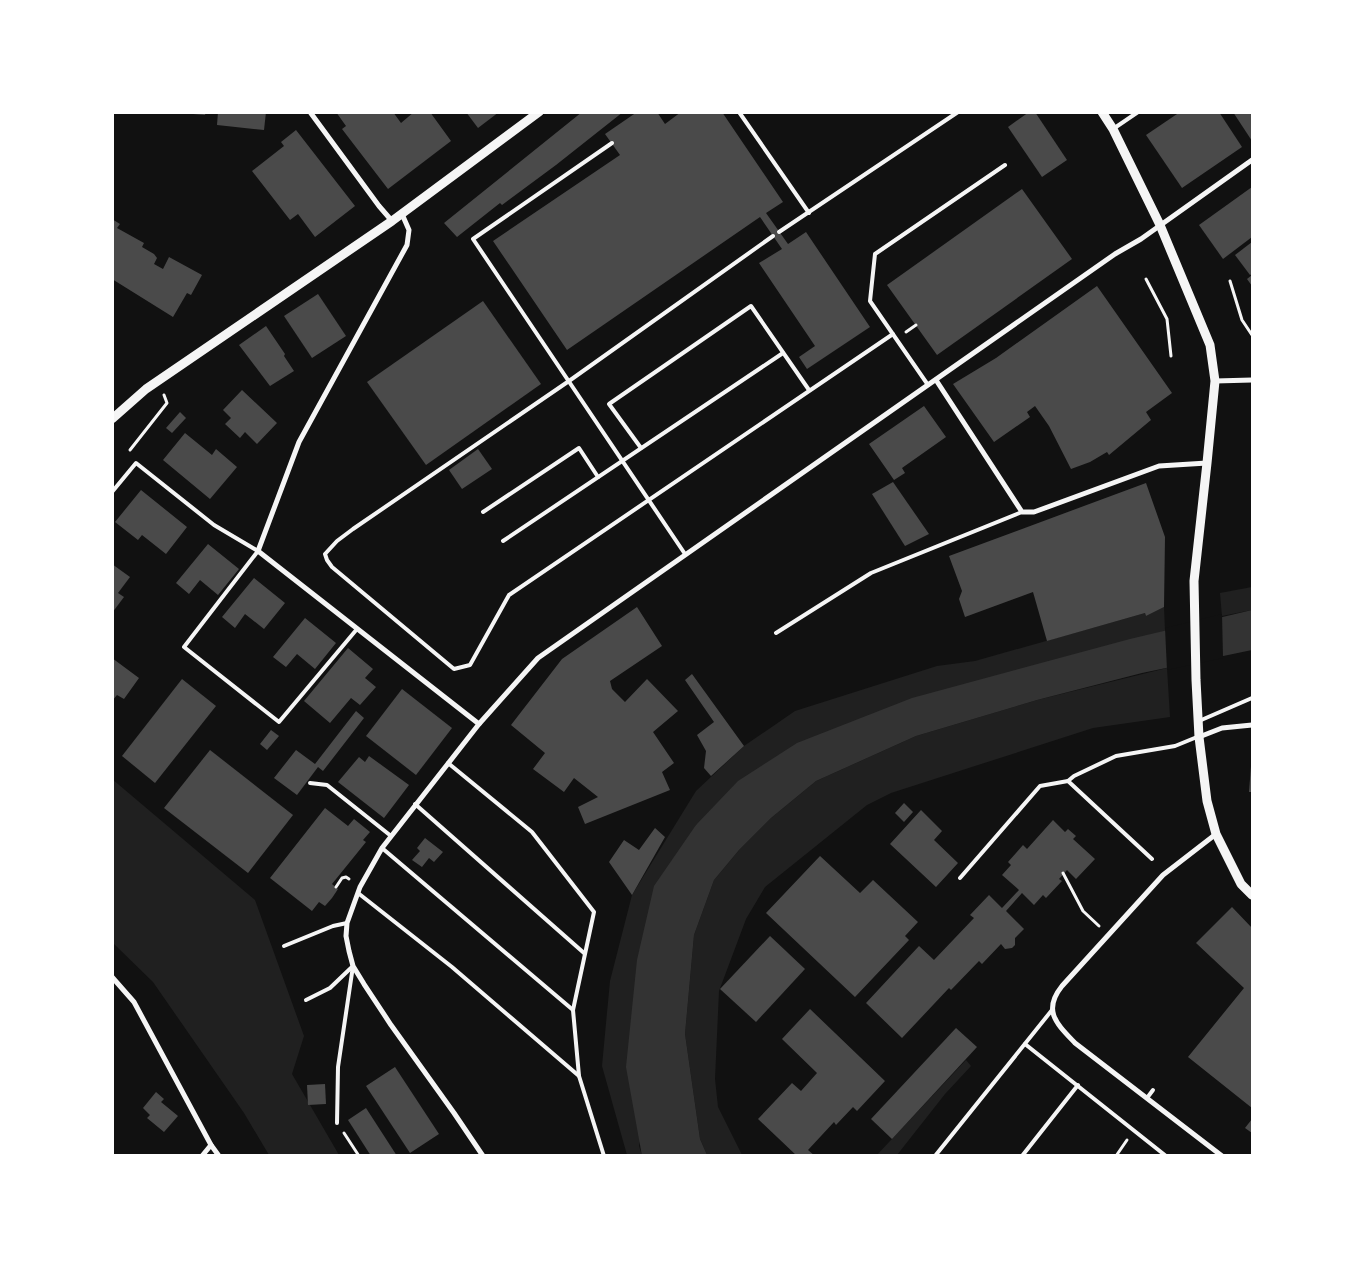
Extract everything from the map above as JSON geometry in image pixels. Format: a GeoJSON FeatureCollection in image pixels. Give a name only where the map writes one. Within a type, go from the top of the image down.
{"type":"FeatureCollection","features":[{"type":"Feature","properties":{"kind":"street"},"geometry":{"type":"LineString","coordinates":[[310,112],[392,221]]}},
{"type":"Feature","properties":{"kind":"street"},"geometry":{"type":"LineString","coordinates":[[112,418],[157,381],[402,214],[539,112]]}},
{"type":"Feature","properties":{"kind":"street"},"geometry":{"type":"LineString","coordinates":[[1102,112],[1113,129],[1160,225],[1210,345],[1214,381],[1208,463],[1194,581],[1199,736],[1207,800],[1216,834],[1241,884],[1252,895]]}},
{"type":"Feature","properties":{"kind":"street"},"geometry":{"type":"LineString","coordinates":[[483,1156],[454,1112],[391,1025],[353,966],[348,951],[347,923],[360,887],[391,836],[479,724],[538,658],[1252,160]]}},
{"type":"Feature","properties":{"kind":"street"},"geometry":{"type":"LineString","coordinates":[[402,214],[409,230],[406,245],[299,442],[258,551],[479,724]]}},
{"type":"Feature","properties":{"kind":"street"},"geometry":{"type":"LineString","coordinates":[[936,380],[1022,512],[1034,512],[1159,466],[1208,463]]}},
{"type":"Feature","properties":{"kind":"street"},"geometry":{"type":"LineString","coordinates":[[1214,381],[1252,380]]}},
{"type":"Feature","properties":{"kind":"street"},"geometry":{"type":"LineString","coordinates":[[1199,736],[1222,728],[1252,725]]}},
{"type":"Feature","properties":{"kind":"street"},"geometry":{"type":"LineString","coordinates":[[1216,834],[1163,875],[1057,992],[1052,1002],[1052,1010],[1057,1024],[1076,1043],[1222,1156]]}},
{"type":"Feature","properties":{"kind":"street"},"geometry":{"type":"LineString","coordinates":[[112,977],[134,1002],[211,1145],[219,1156]]}},
{"type":"Feature","properties":{"kind":"street"},"geometry":{"type":"LineString","coordinates":[[202,1156],[211,1145]]}},
{"type":"Feature","properties":{"kind":"lane"},"geometry":{"type":"LineString","coordinates":[[739,112],[809,213]]}},
{"type":"Feature","properties":{"kind":"lane"},"geometry":{"type":"LineString","coordinates":[[780,232],[958,112]]}},
{"type":"Feature","properties":{"kind":"lane"},"geometry":{"type":"LineString","coordinates":[[1113,129],[1138,112]]}},
{"type":"Feature","properties":{"kind":"lane"},"geometry":{"type":"LineString","coordinates":[[612,143],[473,239],[685,554]]}},
{"type":"Feature","properties":{"kind":"lane"},"geometry":{"type":"LineString","coordinates":[[928,385],[870,301],[875,254],[1005,165]]}},
{"type":"Feature","properties":{"kind":"lane"},"geometry":{"type":"LineString","coordinates":[[773,236],[569,381],[337,541],[326,554],[327,560],[332,567],[454,669],[470,665],[509,596],[893,334]]}},
{"type":"Feature","properties":{"kind":"lane"},"geometry":{"type":"LineString","coordinates":[[641,448],[609,404],[751,306],[809,390]]}},
{"type":"Feature","properties":{"kind":"lane"},"geometry":{"type":"LineString","coordinates":[[503,541],[783,353]]}},
{"type":"Feature","properties":{"kind":"lane"},"geometry":{"type":"LineString","coordinates":[[483,512],[579,448],[598,477]]}},
{"type":"Feature","properties":{"kind":"lane"},"geometry":{"type":"LineString","coordinates":[[112,492],[136,463],[214,525],[258,551],[184,647],[280,722],[357,629]]}},
{"type":"Feature","properties":{"kind":"lane"},"geometry":{"type":"LineString","coordinates":[[776,633],[871,573],[1022,512]]}},
{"type":"Feature","properties":{"kind":"lane"},"geometry":{"type":"LineString","coordinates":[[1198,718],[1252,698]]}},
{"type":"Feature","properties":{"kind":"lane"},"geometry":{"type":"LineString","coordinates":[[960,878],[1040,786],[1068,781],[1074,776],[1116,756],[1175,746],[1199,736]]}},
{"type":"Feature","properties":{"kind":"lane"},"geometry":{"type":"LineString","coordinates":[[448,763],[532,832],[594,912],[573,1010],[579,1076],[604,1156]]}},
{"type":"Feature","properties":{"kind":"lane"},"geometry":{"type":"LineString","coordinates":[[1068,781],[1152,859]]}},
{"type":"Feature","properties":{"kind":"lane"},"geometry":{"type":"LineString","coordinates":[[310,783],[327,785],[391,836]]}},
{"type":"Feature","properties":{"kind":"lane"},"geometry":{"type":"LineString","coordinates":[[416,804],[584,953]]}},
{"type":"Feature","properties":{"kind":"lane"},"geometry":{"type":"LineString","coordinates":[[382,848],[573,1010]]}},
{"type":"Feature","properties":{"kind":"lane"},"geometry":{"type":"LineString","coordinates":[[358,893],[452,967],[579,1076]]}},
{"type":"Feature","properties":{"kind":"lane"},"geometry":{"type":"LineString","coordinates":[[284,946],[333,926],[347,923]]}},
{"type":"Feature","properties":{"kind":"lane"},"geometry":{"type":"LineString","coordinates":[[306,1000],[330,988],[353,966]]}},
{"type":"Feature","properties":{"kind":"lane"},"geometry":{"type":"LineString","coordinates":[[338,1123],[338,1067],[353,966]]}},
{"type":"Feature","properties":{"kind":"lane"},"geometry":{"type":"LineString","coordinates":[[935,1156],[1052,1010]]}},
{"type":"Feature","properties":{"kind":"lane"},"geometry":{"type":"LineString","coordinates":[[1025,1044],[1166,1156]]}},
{"type":"Feature","properties":{"kind":"lane"},"geometry":{"type":"LineString","coordinates":[[1022,1156],[1078,1086]]}},
{"type":"Feature","properties":{"kind":"lane"},"geometry":{"type":"LineString","coordinates":[[1147,1098],[1153,1090]]}},
{"type":"Feature","properties":{"kind":"path"},"geometry":{"type":"LineString","coordinates":[[1146,279],[1167,319],[1171,356]]}},
{"type":"Feature","properties":{"kind":"path"},"geometry":{"type":"LineString","coordinates":[[1230,281],[1242,320],[1252,335]]}},
{"type":"Feature","properties":{"kind":"path"},"geometry":{"type":"LineString","coordinates":[[136,463],[124,458],[167,403],[157,381]]}},
{"type":"Feature","properties":{"kind":"path"},"geometry":{"type":"LineString","coordinates":[[1063,873],[1084,911],[1108,935]]}},
{"type":"Feature","properties":{"kind":"path"},"geometry":{"type":"LineString","coordinates":[[338,1123],[359,1156]]}},
{"type":"Feature","properties":{"kind":"shaded area"},"geometry":{"type":"Polygon","coordinates":[[[1252,587],[1252,610],[1222,616],[1220,593],[1252,587]]]}},
{"type":"Feature","properties":{"kind":"shaded area"},"geometry":{"type":"Polygon","coordinates":[[[1164,607],[1165,631],[1057,660],[696,825],[639,1146],[642,1155],[627,1155],[602,1066],[610,981],[632,895],[696,791],[744,746],[795,711],[937,666],[975,661],[1145,613],[1146,616],[1164,607]]]}},
{"type":"Feature","properties":{"kind":"shaded area"},"geometry":{"type":"Polygon","coordinates":[[[1252,610],[1252,650],[1142,673],[1037,700],[916,736],[816,781],[771,818],[739,850],[714,880],[694,935],[685,1034],[700,1139],[707,1155],[642,1156],[626,1067],[637,960],[654,886],[696,825],[738,781],[797,743],[912,698],[1130,639],[1252,610]]]}},
{"type":"Feature","properties":{"kind":"shaded area"},"geometry":{"type":"Polygon","coordinates":[[[1167,668],[1170,717],[1093,728],[891,793],[867,805],[765,887],[746,919],[719,991],[715,1079],[718,1107],[742,1155],[707,1155],[700,1139],[685,1034],[694,935],[714,880],[739,850],[771,818],[816,781],[916,736],[1037,700],[1167,668]]]}},
{"type":"Feature","properties":{"kind":"shaded area"},"geometry":{"type":"Polygon","coordinates":[[[112,779],[255,900],[304,1036],[292,1074],[339,1155],[269,1155],[244,1113],[153,982],[113,943],[112,779]]]}},
{"type":"Feature","properties":{"kind":"shaded area"},"geometry":{"type":"Polygon","coordinates":[[[966,1060],[971,1066],[945,1094],[897,1155],[876,1156],[966,1060]]]}},
{"type":"Feature","properties":{"kind":"pier"},"geometry":{"type":"Polygon","coordinates":[[[1222,614],[1223,658],[1167,670],[1165,628],[1222,614]]]}},
{"type":"Feature","properties":{"kind":"building"},"geometry":{"type":"Polygon","coordinates":[[[193,112],[206,112],[205,115],[193,114],[193,112]]]}},
{"type":"Feature","properties":{"kind":"building"},"geometry":{"type":"Polygon","coordinates":[[[218,112],[266,112],[264,130],[217,125],[218,112]]]}},
{"type":"Feature","properties":{"kind":"building"},"geometry":{"type":"Polygon","coordinates":[[[336,112],[393,112],[401,123],[414,112],[430,112],[451,141],[388,189],[342,129],[346,126],[336,112]]]}},
{"type":"Feature","properties":{"kind":"building"},"geometry":{"type":"Polygon","coordinates":[[[466,112],[499,112],[478,128],[466,112]]]}},
{"type":"Feature","properties":{"kind":"building"},"geometry":{"type":"Polygon","coordinates":[[[582,112],[623,112],[556,165],[502,205],[500,203],[457,237],[444,223],[582,112]]]}},
{"type":"Feature","properties":{"kind":"building"},"geometry":{"type":"Polygon","coordinates":[[[637,112],[657,112],[665,124],[681,112],[722,112],[783,202],[766,213],[788,244],[806,232],[870,327],[807,369],[799,357],[815,346],[759,263],[782,249],[760,217],[567,350],[493,241],[620,155],[605,134],[637,112]]]}},
{"type":"Feature","properties":{"kind":"building"},"geometry":{"type":"Polygon","coordinates":[[[1029,112],[1035,112],[1067,160],[1042,177],[1008,127],[1029,112]]]}},
{"type":"Feature","properties":{"kind":"building"},"geometry":{"type":"Polygon","coordinates":[[[1180,112],[1219,112],[1242,147],[1182,188],[1146,135],[1180,112]]]}},
{"type":"Feature","properties":{"kind":"building"},"geometry":{"type":"Polygon","coordinates":[[[1233,112],[1252,112],[1252,141],[1233,112]]]}},
{"type":"Feature","properties":{"kind":"building"},"geometry":{"type":"Polygon","coordinates":[[[296,130],[355,206],[315,237],[298,214],[290,220],[252,171],[284,146],[281,142],[296,130]]]}},
{"type":"Feature","properties":{"kind":"building"},"geometry":{"type":"Polygon","coordinates":[[[1252,187],[1252,237],[1223,259],[1199,225],[1252,187]]]}},
{"type":"Feature","properties":{"kind":"building"},"geometry":{"type":"Polygon","coordinates":[[[1022,189],[1072,259],[937,355],[887,285],[1022,189]]]}},
{"type":"Feature","properties":{"kind":"building"},"geometry":{"type":"Polygon","coordinates":[[[112,219],[120,224],[117,228],[144,243],[142,247],[157,258],[154,264],[163,269],[169,257],[202,275],[191,295],[187,293],[173,317],[112,279],[112,219]]]}},
{"type":"Feature","properties":{"kind":"building"},"geometry":{"type":"Polygon","coordinates":[[[1252,242],[1252,274],[1250,275],[1235,255],[1252,242]]]}},
{"type":"Feature","properties":{"kind":"building"},"geometry":{"type":"Polygon","coordinates":[[[1252,275],[1252,286],[1247,279],[1252,275]]]}},
{"type":"Feature","properties":{"kind":"building"},"geometry":{"type":"Polygon","coordinates":[[[1097,286],[1172,393],[1146,412],[1151,420],[1109,455],[1107,452],[1090,462],[1071,469],[1049,426],[1035,406],[1027,412],[1030,417],[994,442],[953,384],[996,358],[1097,286]]]}},
{"type":"Feature","properties":{"kind":"building"},"geometry":{"type":"Polygon","coordinates":[[[318,294],[346,336],[312,358],[284,316],[318,294]]]}},
{"type":"Feature","properties":{"kind":"building"},"geometry":{"type":"Polygon","coordinates":[[[483,301],[541,384],[426,465],[367,382],[483,301]]]}},
{"type":"Feature","properties":{"kind":"building"},"geometry":{"type":"Polygon","coordinates":[[[266,326],[294,371],[270,386],[239,345],[266,326]]]}},
{"type":"Feature","properties":{"kind":"building"},"geometry":{"type":"Polygon","coordinates":[[[242,390],[277,423],[257,444],[245,432],[240,438],[225,424],[231,418],[223,410],[242,390]]]}},
{"type":"Feature","properties":{"kind":"building"},"geometry":{"type":"Polygon","coordinates":[[[924,406],[946,437],[902,468],[905,473],[894,480],[869,444],[924,406]]]}},
{"type":"Feature","properties":{"kind":"building"},"geometry":{"type":"Polygon","coordinates":[[[180,412],[186,418],[172,433],[166,428],[180,412]]]}},
{"type":"Feature","properties":{"kind":"building"},"geometry":{"type":"Polygon","coordinates":[[[185,433],[212,455],[216,449],[237,467],[210,499],[163,460],[185,433]]]}},
{"type":"Feature","properties":{"kind":"building"},"geometry":{"type":"Polygon","coordinates":[[[478,449],[492,469],[462,489],[449,470],[478,449]]]}},
{"type":"Feature","properties":{"kind":"building"},"geometry":{"type":"Polygon","coordinates":[[[893,482],[929,534],[905,546],[872,494],[893,482]]]}},
{"type":"Feature","properties":{"kind":"building"},"geometry":{"type":"Polygon","coordinates":[[[1146,483],[1165,537],[1164,607],[1146,616],[1145,613],[1047,641],[1033,592],[965,617],[959,599],[962,591],[949,556],[1146,483]]]}},
{"type":"Feature","properties":{"kind":"building"},"geometry":{"type":"Polygon","coordinates":[[[141,490],[187,527],[166,554],[142,535],[138,540],[115,522],[141,490]]]}},
{"type":"Feature","properties":{"kind":"building"},"geometry":{"type":"Polygon","coordinates":[[[208,544],[239,569],[218,595],[200,580],[189,594],[176,583],[208,544]]]}},
{"type":"Feature","properties":{"kind":"building"},"geometry":{"type":"Polygon","coordinates":[[[112,564],[130,577],[118,593],[124,597],[112,613],[112,564]]]}},
{"type":"Feature","properties":{"kind":"building"},"geometry":{"type":"Polygon","coordinates":[[[254,578],[285,603],[264,629],[245,614],[235,628],[222,617],[254,578]]]}},
{"type":"Feature","properties":{"kind":"building"},"geometry":{"type":"Polygon","coordinates":[[[637,607],[662,646],[610,681],[612,689],[625,702],[647,679],[678,711],[653,732],[674,763],[662,772],[670,790],[585,824],[578,807],[598,797],[574,778],[564,792],[533,769],[545,753],[511,725],[562,659],[637,607]]]}},
{"type":"Feature","properties":{"kind":"building"},"geometry":{"type":"Polygon","coordinates":[[[305,618],[336,643],[315,669],[297,654],[286,667],[273,657],[305,618]]]}},
{"type":"Feature","properties":{"kind":"building"},"geometry":{"type":"Polygon","coordinates":[[[348,648],[373,669],[365,678],[376,687],[360,705],[351,698],[330,723],[304,701],[348,648]]]}},
{"type":"Feature","properties":{"kind":"building"},"geometry":{"type":"Polygon","coordinates":[[[112,658],[139,678],[124,699],[117,695],[112,701],[112,658]]]}},
{"type":"Feature","properties":{"kind":"building"},"geometry":{"type":"Polygon","coordinates":[[[692,674],[744,746],[711,776],[704,768],[706,751],[697,735],[714,722],[685,680],[692,674]]]}},
{"type":"Feature","properties":{"kind":"building"},"geometry":{"type":"Polygon","coordinates":[[[182,679],[216,706],[155,783],[122,756],[182,679]]]}},
{"type":"Feature","properties":{"kind":"building"},"geometry":{"type":"Polygon","coordinates":[[[402,689],[452,728],[416,775],[366,736],[402,689]]]}},
{"type":"Feature","properties":{"kind":"building"},"geometry":{"type":"Polygon","coordinates":[[[356,711],[364,718],[323,771],[318,767],[297,795],[274,778],[296,750],[315,764],[356,711]]]}},
{"type":"Feature","properties":{"kind":"building"},"geometry":{"type":"Polygon","coordinates":[[[271,730],[279,736],[267,750],[260,744],[271,730]]]}},
{"type":"Feature","properties":{"kind":"building"},"geometry":{"type":"Polygon","coordinates":[[[210,750],[293,815],[248,873],[164,808],[210,750]]]}},
{"type":"Feature","properties":{"kind":"building"},"geometry":{"type":"Polygon","coordinates":[[[369,756],[409,785],[384,818],[338,782],[359,757],[365,762],[369,756]]]}},
{"type":"Feature","properties":{"kind":"building"},"geometry":{"type":"Polygon","coordinates":[[[1251,766],[1252,792],[1249,792],[1251,766]]]}},
{"type":"Feature","properties":{"kind":"building"},"geometry":{"type":"Polygon","coordinates":[[[904,803],[913,812],[904,822],[895,813],[904,803]]]}},
{"type":"Feature","properties":{"kind":"building"},"geometry":{"type":"Polygon","coordinates":[[[325,808],[348,826],[354,819],[370,832],[363,840],[366,842],[332,884],[338,889],[332,898],[325,906],[319,902],[312,911],[270,878],[325,808]]]}},
{"type":"Feature","properties":{"kind":"building"},"geometry":{"type":"Polygon","coordinates":[[[921,810],[942,831],[934,840],[958,863],[936,887],[890,844],[921,810]]]}},
{"type":"Feature","properties":{"kind":"building"},"geometry":{"type":"Polygon","coordinates":[[[1053,820],[1065,832],[1068,829],[1076,836],[1073,839],[1095,859],[1076,879],[1067,870],[1059,879],[1062,881],[1046,898],[1043,895],[1034,905],[1022,893],[1006,911],[1024,929],[1015,938],[1015,945],[1012,948],[1005,949],[1001,944],[982,964],[979,961],[951,990],[949,988],[902,1038],[866,1003],[919,946],[934,960],[974,918],[970,915],[989,895],[1002,908],[1019,890],[1002,875],[1011,865],[1008,862],[1023,845],[1027,849],[1053,820]]]}},
{"type":"Feature","properties":{"kind":"building"},"geometry":{"type":"Polygon","coordinates":[[[655,828],[665,837],[632,895],[609,862],[624,840],[639,850],[655,828]]]}},
{"type":"Feature","properties":{"kind":"building"},"geometry":{"type":"Polygon","coordinates":[[[425,838],[443,852],[434,862],[429,858],[422,867],[412,860],[420,851],[417,848],[425,838]]]}},
{"type":"Feature","properties":{"kind":"building"},"geometry":{"type":"Polygon","coordinates":[[[820,856],[860,893],[873,880],[918,922],[905,936],[909,940],[855,997],[766,913],[820,856]]]}},
{"type":"Feature","properties":{"kind":"building"},"geometry":{"type":"Polygon","coordinates":[[[1232,907],[1252,928],[1252,1108],[1188,1057],[1244,988],[1196,943],[1232,907]]]}},
{"type":"Feature","properties":{"kind":"building"},"geometry":{"type":"Polygon","coordinates":[[[770,936],[805,969],[756,1022],[720,989],[770,936]]]}},
{"type":"Feature","properties":{"kind":"building"},"geometry":{"type":"Polygon","coordinates":[[[810,1009],[885,1081],[857,1111],[853,1107],[836,1125],[834,1122],[808,1150],[815,1156],[797,1156],[758,1119],[792,1083],[801,1091],[817,1073],[782,1039],[810,1009]]]}},
{"type":"Feature","properties":{"kind":"building"},"geometry":{"type":"Polygon","coordinates":[[[956,1028],[977,1047],[892,1139],[871,1119],[956,1028]]]}},
{"type":"Feature","properties":{"kind":"building"},"geometry":{"type":"Polygon","coordinates":[[[395,1067],[439,1134],[410,1153],[366,1086],[395,1067]]]}},
{"type":"Feature","properties":{"kind":"building"},"geometry":{"type":"Polygon","coordinates":[[[325,1084],[326,1104],[308,1105],[307,1085],[325,1084]]]}},
{"type":"Feature","properties":{"kind":"building"},"geometry":{"type":"Polygon","coordinates":[[[156,1092],[164,1099],[161,1102],[178,1116],[164,1132],[147,1118],[150,1115],[143,1108],[156,1092]]]}},
{"type":"Feature","properties":{"kind":"building"},"geometry":{"type":"Polygon","coordinates":[[[366,1108],[397,1156],[371,1156],[348,1120],[366,1108]]]}},
{"type":"Feature","properties":{"kind":"building"},"geometry":{"type":"Polygon","coordinates":[[[1252,1119],[1252,1133],[1245,1128],[1252,1119]]]}}]}
